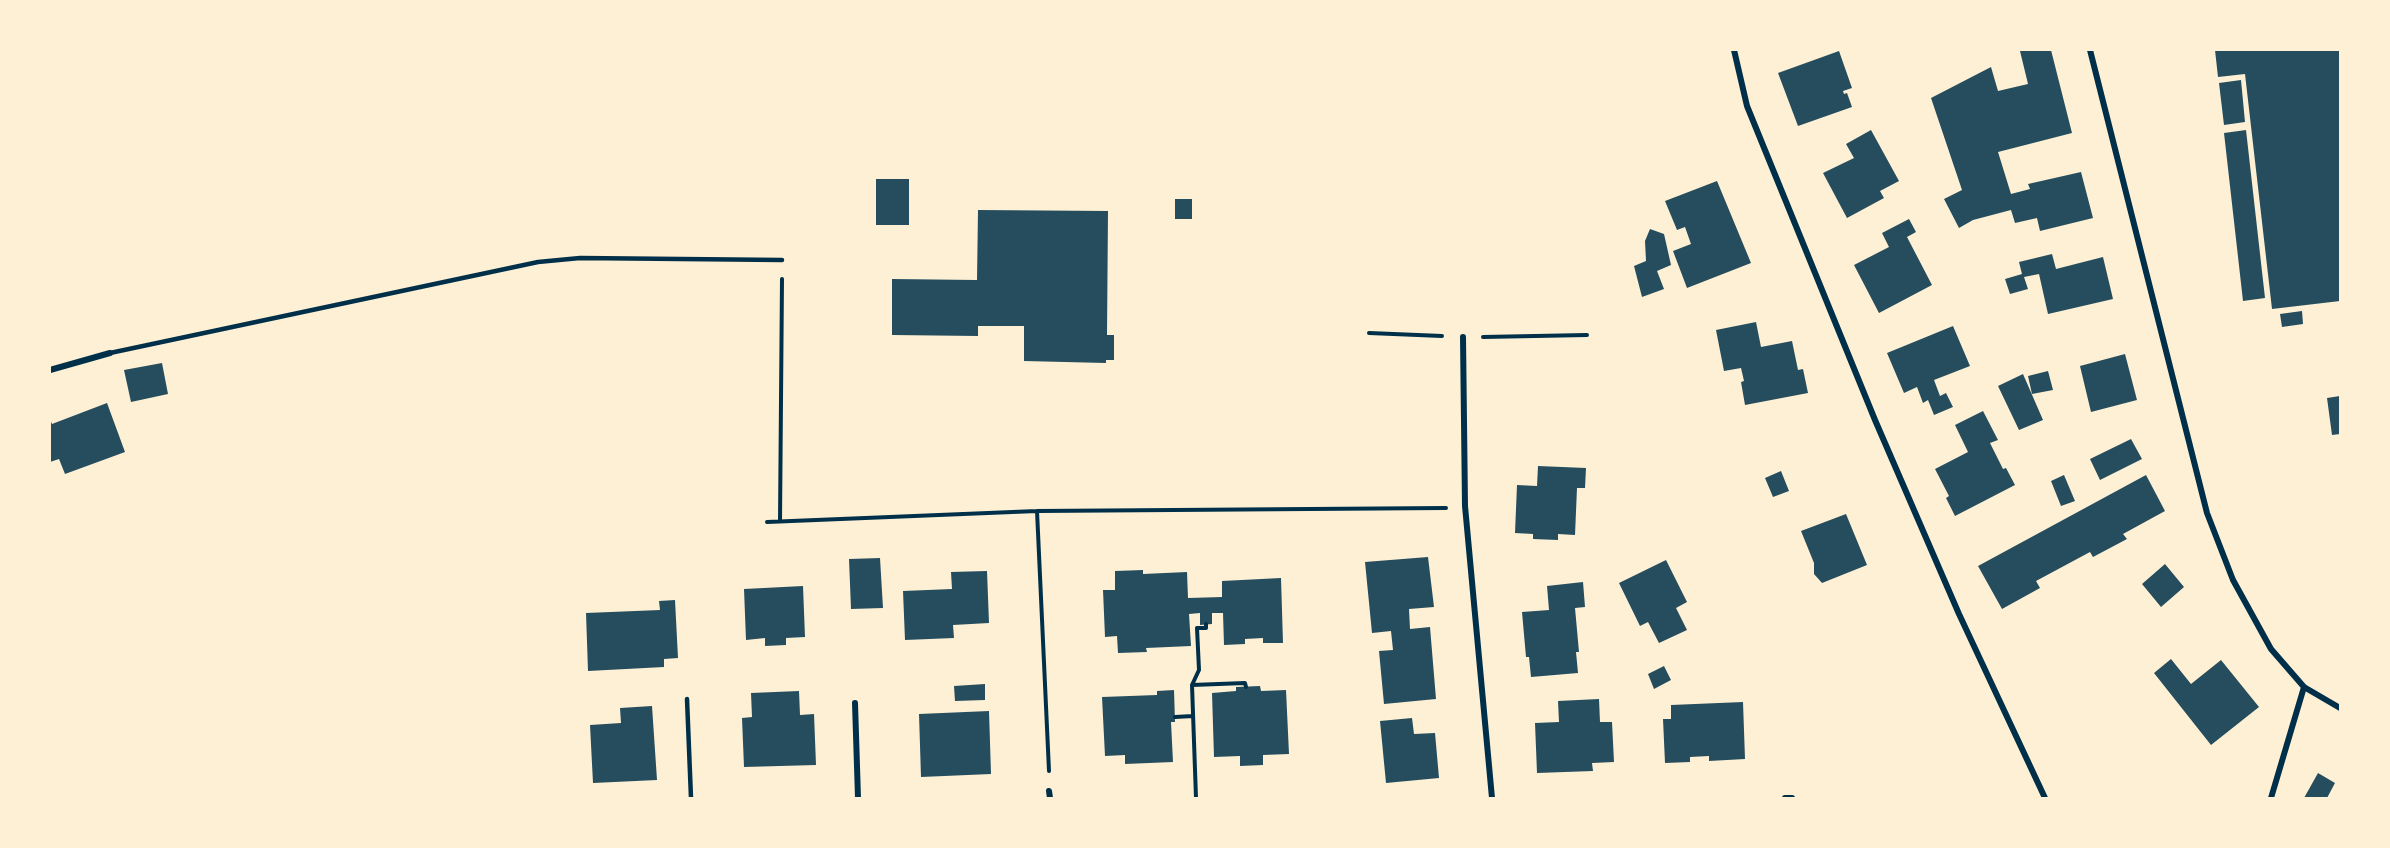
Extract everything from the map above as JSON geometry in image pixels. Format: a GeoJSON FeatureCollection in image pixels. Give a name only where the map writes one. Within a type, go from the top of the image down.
{"type":"FeatureCollection","features":[{"type":"Feature","properties":{"kind":"street"},"geometry":{"type":"LineString","coordinates":[[1734,50],[1747,106],[1875,420],[1959,614],[2045,798]]}},
{"type":"Feature","properties":{"kind":"street"},"geometry":{"type":"LineString","coordinates":[[2090,50],[2207,513],[2233,579],[2271,649],[2304,687],[2340,708]]}},
{"type":"Feature","properties":{"kind":"street"},"geometry":{"type":"LineString","coordinates":[[1463,337],[1465,506],[1492,798]]}},
{"type":"Feature","properties":{"kind":"street"},"geometry":{"type":"LineString","coordinates":[[50,370],[110,353]]}},
{"type":"Feature","properties":{"kind":"street"},"geometry":{"type":"LineString","coordinates":[[2271,798],[2304,687]]}},
{"type":"Feature","properties":{"kind":"street"},"geometry":{"type":"LineString","coordinates":[[855,703],[858,798]]}},
{"type":"Feature","properties":{"kind":"lane"},"geometry":{"type":"LineString","coordinates":[[110,353],[538,262],[580,258],[782,260]]}},
{"type":"Feature","properties":{"kind":"lane"},"geometry":{"type":"LineString","coordinates":[[687,699],[692,798]]}},
{"type":"Feature","properties":{"kind":"path"},"geometry":{"type":"LineString","coordinates":[[780,521],[782,260]]}},
{"type":"Feature","properties":{"kind":"path"},"geometry":{"type":"LineString","coordinates":[[766,522],[1037,511],[1465,506]]}},
{"type":"Feature","properties":{"kind":"path"},"geometry":{"type":"LineString","coordinates":[[1037,511],[1049,795]]}},
{"type":"Feature","properties":{"kind":"path"},"geometry":{"type":"LineString","coordinates":[[1196,798],[1192,685],[1199,670],[1197,628],[1206,628],[1206,624]]}},
{"type":"Feature","properties":{"kind":"path"},"geometry":{"type":"LineString","coordinates":[[1192,685],[1245,683],[1246,687]]}},
{"type":"Feature","properties":{"kind":"path"},"geometry":{"type":"LineString","coordinates":[[1175,717],[1193,716]]}},
{"type":"Feature","properties":{"kind":"building"},"geometry":{"type":"Polygon","coordinates":[[[2051,50],[2072,133],[1998,152],[2011,194],[2030,189],[2028,184],[2081,172],[2093,218],[2040,231],[2037,218],[2015,223],[2011,210],[1973,220],[1959,228],[1944,199],[1962,190],[1931,98],[1991,67],[1998,91],[2028,84],[2020,51],[2051,50]]]}},
{"type":"Feature","properties":{"kind":"building"},"geometry":{"type":"Polygon","coordinates":[[[2215,50],[2340,50],[2340,301],[2272,309],[2245,74],[2218,77],[2215,50]]]}},
{"type":"Feature","properties":{"kind":"building"},"geometry":{"type":"Polygon","coordinates":[[[1839,51],[1852,88],[1843,91],[1844,94],[1847,93],[1852,107],[1798,126],[1778,73],[1839,51]]]}},
{"type":"Feature","properties":{"kind":"building"},"geometry":{"type":"Polygon","coordinates":[[[2241,80],[2245,122],[2224,125],[2219,83],[2241,80]]]}},
{"type":"Feature","properties":{"kind":"building"},"geometry":{"type":"Polygon","coordinates":[[[1871,130],[1899,181],[1880,191],[1884,198],[1847,218],[1823,173],[1854,158],[1846,144],[1871,130]]]}},
{"type":"Feature","properties":{"kind":"building"},"geometry":{"type":"Polygon","coordinates":[[[2246,130],[2265,298],[2243,301],[2224,133],[2246,130]]]}},
{"type":"Feature","properties":{"kind":"building"},"geometry":{"type":"Polygon","coordinates":[[[876,179],[909,179],[909,225],[876,225],[876,179]]]}},
{"type":"Feature","properties":{"kind":"building"},"geometry":{"type":"Polygon","coordinates":[[[1717,181],[1751,263],[1687,288],[1673,251],[1691,244],[1685,227],[1677,230],[1665,201],[1717,181]]]}},
{"type":"Feature","properties":{"kind":"building"},"geometry":{"type":"Polygon","coordinates":[[[1175,199],[1192,199],[1192,219],[1175,219],[1175,199]]]}},
{"type":"Feature","properties":{"kind":"building"},"geometry":{"type":"Polygon","coordinates":[[[978,210],[1108,211],[1107,335],[1114,335],[1114,360],[1106,360],[1106,363],[1024,361],[1024,326],[978,326],[978,336],[892,335],[892,279],[977,280],[978,210]]]}},
{"type":"Feature","properties":{"kind":"building"},"geometry":{"type":"Polygon","coordinates":[[[1909,219],[1916,232],[1907,237],[1932,285],[1879,313],[1854,265],[1889,247],[1882,233],[1909,219]]]}},
{"type":"Feature","properties":{"kind":"building"},"geometry":{"type":"Polygon","coordinates":[[[1650,229],[1664,234],[1671,265],[1657,271],[1664,289],[1642,297],[1634,266],[1646,261],[1645,241],[1650,229]]]}},
{"type":"Feature","properties":{"kind":"building"},"geometry":{"type":"Polygon","coordinates":[[[2052,254],[2056,269],[2103,257],[2113,299],[2048,314],[2039,274],[2024,277],[2028,289],[2010,294],[2005,279],[2022,274],[2019,262],[2052,254]]]}},
{"type":"Feature","properties":{"kind":"building"},"geometry":{"type":"Polygon","coordinates":[[[2302,311],[2303,324],[2282,327],[2280,314],[2302,311]]]}},
{"type":"Feature","properties":{"kind":"building"},"geometry":{"type":"Polygon","coordinates":[[[1756,322],[1761,347],[1792,341],[1798,370],[1803,369],[1808,393],[1745,405],[1741,368],[1724,371],[1716,330],[1756,322]]]}},
{"type":"Feature","properties":{"kind":"building"},"geometry":{"type":"Polygon","coordinates":[[[1953,326],[1970,366],[1934,380],[1940,396],[1946,393],[1953,407],[1934,415],[1928,400],[1923,403],[1917,387],[1904,393],[1887,353],[1953,326]]]}},
{"type":"Feature","properties":{"kind":"building"},"geometry":{"type":"Polygon","coordinates":[[[2125,354],[2137,400],[2091,412],[2080,366],[2125,354]]]}},
{"type":"Feature","properties":{"kind":"building"},"geometry":{"type":"Polygon","coordinates":[[[162,363],[168,394],[131,402],[124,370],[162,363]]]}},
{"type":"Feature","properties":{"kind":"building"},"geometry":{"type":"Polygon","coordinates":[[[2048,371],[2053,390],[2032,394],[2028,376],[2048,371]]]}},
{"type":"Feature","properties":{"kind":"building"},"geometry":{"type":"Polygon","coordinates":[[[2023,374],[2043,420],[2019,430],[1998,386],[2023,374]]]}},
{"type":"Feature","properties":{"kind":"building"},"geometry":{"type":"Polygon","coordinates":[[[2340,396],[2340,434],[2332,435],[2327,398],[2340,396]]]}},
{"type":"Feature","properties":{"kind":"building"},"geometry":{"type":"Polygon","coordinates":[[[107,403],[125,452],[65,474],[59,459],[50,462],[50,419],[52,424],[107,403]]]}},
{"type":"Feature","properties":{"kind":"building"},"geometry":{"type":"Polygon","coordinates":[[[1983,411],[1998,440],[1990,443],[2003,469],[2006,468],[2015,485],[1955,516],[1946,498],[1949,496],[1935,469],[1968,452],[1955,425],[1983,411]]]}},
{"type":"Feature","properties":{"kind":"building"},"geometry":{"type":"Polygon","coordinates":[[[2131,439],[2142,459],[2100,480],[2090,459],[2131,439]]]}},
{"type":"Feature","properties":{"kind":"building"},"geometry":{"type":"Polygon","coordinates":[[[1538,466],[1586,468],[1585,488],[1577,488],[1575,535],[1558,534],[1558,540],[1533,539],[1533,534],[1515,533],[1517,485],[1537,486],[1538,466]]]}},
{"type":"Feature","properties":{"kind":"building"},"geometry":{"type":"Polygon","coordinates":[[[1781,471],[1789,491],[1773,497],[1765,478],[1781,471]]]}},
{"type":"Feature","properties":{"kind":"building"},"geometry":{"type":"Polygon","coordinates":[[[2064,475],[2075,501],[2061,506],[2051,481],[2064,475]]]}},
{"type":"Feature","properties":{"kind":"building"},"geometry":{"type":"Polygon","coordinates":[[[2146,475],[2165,511],[2123,534],[2127,539],[2093,557],[2090,552],[2036,581],[2040,588],[2002,609],[1978,566],[2146,475]]]}},
{"type":"Feature","properties":{"kind":"building"},"geometry":{"type":"Polygon","coordinates":[[[1846,514],[1867,565],[1822,583],[1814,574],[1814,563],[1801,531],[1846,514]]]}},
{"type":"Feature","properties":{"kind":"building"},"geometry":{"type":"Polygon","coordinates":[[[1428,557],[1434,607],[1409,609],[1410,629],[1430,627],[1436,699],[1384,704],[1379,651],[1393,650],[1391,631],[1372,633],[1365,562],[1428,557]]]}},
{"type":"Feature","properties":{"kind":"building"},"geometry":{"type":"Polygon","coordinates":[[[880,558],[883,608],[851,609],[849,559],[880,558]]]}},
{"type":"Feature","properties":{"kind":"building"},"geometry":{"type":"Polygon","coordinates":[[[1666,560],[1687,602],[1676,608],[1687,630],[1659,643],[1648,622],[1640,626],[1619,583],[1666,560]]]}},
{"type":"Feature","properties":{"kind":"building"},"geometry":{"type":"Polygon","coordinates":[[[2165,564],[2184,587],[2161,607],[2142,584],[2165,564]]]}},
{"type":"Feature","properties":{"kind":"building"},"geometry":{"type":"Polygon","coordinates":[[[1143,570],[1143,574],[1187,572],[1188,598],[1222,597],[1222,581],[1281,578],[1283,643],[1263,643],[1263,638],[1245,639],[1245,644],[1224,645],[1223,613],[1212,613],[1212,624],[1200,625],[1200,613],[1189,614],[1191,646],[1146,648],[1147,652],[1118,653],[1117,636],[1105,637],[1103,590],[1115,590],[1115,571],[1143,570]]]}},
{"type":"Feature","properties":{"kind":"building"},"geometry":{"type":"Polygon","coordinates":[[[987,571],[989,623],[953,625],[954,638],[905,640],[903,591],[952,589],[951,572],[987,571]]]}},
{"type":"Feature","properties":{"kind":"building"},"geometry":{"type":"Polygon","coordinates":[[[1583,582],[1585,607],[1575,608],[1579,652],[1576,652],[1578,673],[1531,677],[1529,657],[1526,657],[1522,612],[1549,610],[1547,586],[1583,582]]]}},
{"type":"Feature","properties":{"kind":"building"},"geometry":{"type":"Polygon","coordinates":[[[803,586],[805,637],[786,638],[786,645],[765,646],[765,638],[746,640],[744,589],[803,586]]]}},
{"type":"Feature","properties":{"kind":"building"},"geometry":{"type":"Polygon","coordinates":[[[675,600],[678,658],[664,659],[664,667],[588,671],[586,613],[660,610],[659,601],[675,600]]]}},
{"type":"Feature","properties":{"kind":"building"},"geometry":{"type":"Polygon","coordinates":[[[2171,659],[2191,684],[2221,660],[2259,707],[2211,745],[2154,673],[2171,659]]]}},
{"type":"Feature","properties":{"kind":"building"},"geometry":{"type":"Polygon","coordinates":[[[1664,666],[1671,680],[1654,689],[1648,674],[1664,666]]]}},
{"type":"Feature","properties":{"kind":"building"},"geometry":{"type":"Polygon","coordinates":[[[985,684],[985,700],[955,701],[954,686],[985,684]]]}},
{"type":"Feature","properties":{"kind":"building"},"geometry":{"type":"Polygon","coordinates":[[[1260,686],[1261,691],[1286,690],[1289,754],[1263,755],[1263,765],[1240,766],[1240,756],[1214,757],[1212,693],[1236,691],[1236,687],[1260,686]]]}},
{"type":"Feature","properties":{"kind":"building"},"geometry":{"type":"Polygon","coordinates":[[[1174,690],[1175,722],[1171,722],[1173,762],[1125,764],[1125,755],[1105,756],[1102,697],[1157,695],[1157,691],[1174,690]]]}},
{"type":"Feature","properties":{"kind":"building"},"geometry":{"type":"Polygon","coordinates":[[[799,691],[800,715],[814,714],[816,765],[744,767],[742,718],[752,717],[751,693],[799,691]]]}},
{"type":"Feature","properties":{"kind":"building"},"geometry":{"type":"Polygon","coordinates":[[[1599,699],[1600,722],[1612,722],[1614,762],[1592,763],[1593,771],[1537,773],[1535,723],[1559,722],[1558,701],[1599,699]]]}},
{"type":"Feature","properties":{"kind":"building"},"geometry":{"type":"Polygon","coordinates":[[[1743,702],[1745,759],[1709,761],[1709,756],[1690,757],[1690,762],[1665,763],[1663,719],[1671,719],[1671,705],[1743,702]]]}},
{"type":"Feature","properties":{"kind":"building"},"geometry":{"type":"Polygon","coordinates":[[[652,706],[657,780],[593,783],[590,725],[621,723],[620,708],[652,706]]]}},
{"type":"Feature","properties":{"kind":"building"},"geometry":{"type":"Polygon","coordinates":[[[989,711],[991,774],[921,777],[919,714],[989,711]]]}},
{"type":"Feature","properties":{"kind":"building"},"geometry":{"type":"Polygon","coordinates":[[[1412,718],[1414,734],[1435,733],[1439,778],[1386,783],[1380,721],[1412,718]]]}},
{"type":"Feature","properties":{"kind":"building"},"geometry":{"type":"Polygon","coordinates":[[[2318,773],[2335,783],[2327,798],[2304,798],[2318,773]]]}}]}
